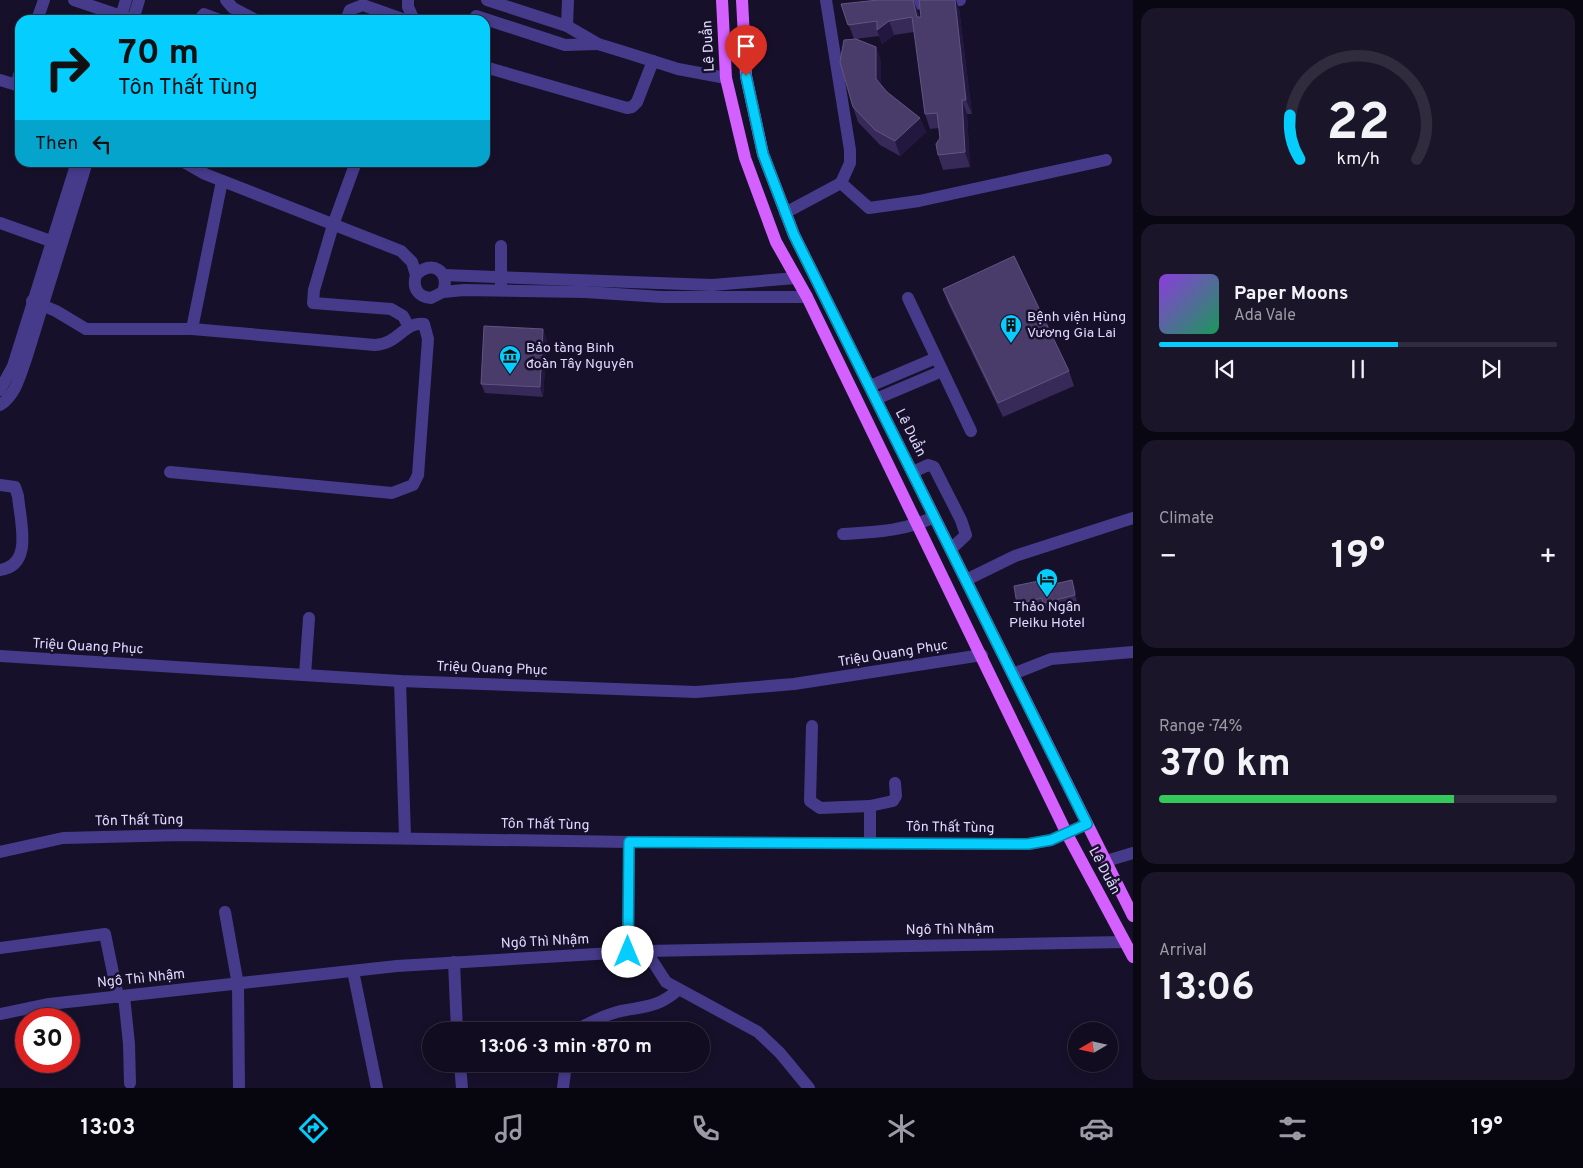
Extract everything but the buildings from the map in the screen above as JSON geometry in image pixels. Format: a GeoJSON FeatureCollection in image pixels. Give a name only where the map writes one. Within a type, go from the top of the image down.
{"type":"FeatureCollection","features":[{"type":"Feature","properties":{"kind":"main road","name":"Lê Duẩn"},"geometry":{"type":"LineString","coordinates":[[722,0],[726,78],[745,158],[776,242],[806,297],[916,526],[982,655],[1067,834],[1133,957]]}},
{"type":"Feature","properties":{"kind":"main road","name":"Lê Duẩn"},"geometry":{"type":"LineString","coordinates":[[742,0],[746,76],[763,154],[785,213],[1133,916]]}},
{"type":"Feature","properties":{"kind":"main road"},"geometry":{"type":"LineString","coordinates":[[726,78],[746,76]]}},
{"type":"Feature","properties":{"kind":"street"},"geometry":{"type":"LineString","coordinates":[[39,15],[44,0]]}},
{"type":"Feature","properties":{"kind":"street"},"geometry":{"type":"LineString","coordinates":[[74,0],[116,15]]}},
{"type":"Feature","properties":{"kind":"street"},"geometry":{"type":"LineString","coordinates":[[126,0],[127,15]]}},
{"type":"Feature","properties":{"kind":"street"},"geometry":{"type":"LineString","coordinates":[[130,15],[139,0]]}},
{"type":"Feature","properties":{"kind":"street"},"geometry":{"type":"LineString","coordinates":[[226,0],[234,8],[247,15]]}},
{"type":"Feature","properties":{"kind":"street"},"geometry":{"type":"LineString","coordinates":[[476,15],[480,0]]}},
{"type":"Feature","properties":{"kind":"street"},"geometry":{"type":"LineString","coordinates":[[488,0],[567,26],[598,44],[678,69],[726,78]]}},
{"type":"Feature","properties":{"kind":"street"},"geometry":{"type":"LineString","coordinates":[[567,26],[568,0]]}},
{"type":"Feature","properties":{"kind":"street"},"geometry":{"type":"LineString","coordinates":[[884,6],[960,0]]}},
{"type":"Feature","properties":{"kind":"street"},"geometry":{"type":"LineString","coordinates":[[348,15],[350,10],[364,6],[409,14]]}},
{"type":"Feature","properties":{"kind":"street"},"geometry":{"type":"LineString","coordinates":[[785,213],[841,183],[850,164],[850,150],[831,7]]}},
{"type":"Feature","properties":{"kind":"street"},"geometry":{"type":"LineString","coordinates":[[533,35],[538,16]]}},
{"type":"Feature","properties":{"kind":"street"},"geometry":{"type":"LineString","coordinates":[[490,22],[565,45],[598,44]]}},
{"type":"Feature","properties":{"kind":"street"},"geometry":{"type":"LineString","coordinates":[[490,68],[627,108],[632,107],[637,102],[654,61]]}},
{"type":"Feature","properties":{"kind":"street"},"geometry":{"type":"LineString","coordinates":[[0,80],[15,81]]}},
{"type":"Feature","properties":{"kind":"street"},"geometry":{"type":"LineString","coordinates":[[841,183],[869,208],[884,207],[1106,160]]}},
{"type":"Feature","properties":{"kind":"street"},"geometry":{"type":"LineString","coordinates":[[76,183],[77,167]]}},
{"type":"Feature","properties":{"kind":"street"},"geometry":{"type":"LineString","coordinates":[[0,405],[7,400],[16,386],[21,357],[56,243],[76,183],[84,167]]}},
{"type":"Feature","properties":{"kind":"street"},"geometry":{"type":"LineString","coordinates":[[194,167],[222,181],[401,251],[412,262],[416,275],[415,288],[419,294],[431,298],[443,292],[501,291],[664,282],[712,291],[806,297]]}},
{"type":"Feature","properties":{"kind":"street"},"geometry":{"type":"LineString","coordinates":[[354,167],[333,225],[314,290],[313,303],[391,309],[403,316],[409,327]]}},
{"type":"Feature","properties":{"kind":"street"},"geometry":{"type":"LineString","coordinates":[[192,329],[222,181]]}},
{"type":"Feature","properties":{"kind":"street"},"geometry":{"type":"LineString","coordinates":[[0,223],[56,243]]}},
{"type":"Feature","properties":{"kind":"street"},"geometry":{"type":"LineString","coordinates":[[501,246],[501,291]]}},
{"type":"Feature","properties":{"kind":"street"},"geometry":{"type":"LineString","coordinates":[[416,275],[422,268],[430,266],[438,268],[444,275],[446,284],[443,292]]}},
{"type":"Feature","properties":{"kind":"street"},"geometry":{"type":"LineString","coordinates":[[444,275],[501,277],[584,285],[662,297],[796,278]]}},
{"type":"Feature","properties":{"kind":"street"},"geometry":{"type":"LineString","coordinates":[[662,297],[664,282]]}},
{"type":"Feature","properties":{"kind":"street"},"geometry":{"type":"LineString","coordinates":[[908,298],[971,431]]}},
{"type":"Feature","properties":{"kind":"street"},"geometry":{"type":"LineString","coordinates":[[37,304],[86,329],[192,329],[375,345],[391,342],[409,327],[418,323],[424,324],[428,339],[418,474],[413,485],[392,493],[170,472]]}},
{"type":"Feature","properties":{"kind":"street"},"geometry":{"type":"LineString","coordinates":[[0,390],[21,357]]}},
{"type":"Feature","properties":{"kind":"street"},"geometry":{"type":"LineString","coordinates":[[870,386],[936,358]]}},
{"type":"Feature","properties":{"kind":"street"},"geometry":{"type":"LineString","coordinates":[[876,399],[942,371]]}},
{"type":"Feature","properties":{"kind":"street"},"geometry":{"type":"LineString","coordinates":[[913,472],[928,465],[934,467],[962,520],[966,535],[951,549]]}},
{"type":"Feature","properties":{"kind":"street"},"geometry":{"type":"LineString","coordinates":[[0,485],[15,487],[18,496],[22,550],[16,565],[10,569],[0,570]]}},
{"type":"Feature","properties":{"kind":"street"},"geometry":{"type":"LineString","coordinates":[[843,534],[888,532],[916,526],[934,517]]}},
{"type":"Feature","properties":{"kind":"street"},"geometry":{"type":"LineString","coordinates":[[966,580],[1015,556],[1133,518]]}},
{"type":"Feature","properties":{"kind":"street"},"geometry":{"type":"LineString","coordinates":[[305,675],[309,618]]}},
{"type":"Feature","properties":{"kind":"street"},"geometry":{"type":"LineString","coordinates":[[1013,674],[1051,659],[1133,652]]}},
{"type":"Feature","properties":{"kind":"street","name":"Triệu Quang Phục"},"geometry":{"type":"LineString","coordinates":[[0,656],[400,681],[705,692],[794,684],[982,655]]}},
{"type":"Feature","properties":{"kind":"street"},"geometry":{"type":"LineString","coordinates":[[400,681],[405,837]]}},
{"type":"Feature","properties":{"kind":"street"},"geometry":{"type":"LineString","coordinates":[[812,726],[810,801],[820,808],[870,806],[893,801],[896,796],[895,783]]}},
{"type":"Feature","properties":{"kind":"street"},"geometry":{"type":"LineString","coordinates":[[870,806],[870,842]]}},
{"type":"Feature","properties":{"kind":"street","name":"Tôn Thất Tùng"},"geometry":{"type":"LineString","coordinates":[[0,852],[63,838],[182,835],[629,842],[1040,844],[1087,824]]}},
{"type":"Feature","properties":{"kind":"street"},"geometry":{"type":"LineString","coordinates":[[628,952],[629,842]]}},
{"type":"Feature","properties":{"kind":"street"},"geometry":{"type":"LineString","coordinates":[[1106,861],[1133,853]]}},
{"type":"Feature","properties":{"kind":"street"},"geometry":{"type":"LineString","coordinates":[[226,912],[238,985],[239,1088]]}},
{"type":"Feature","properties":{"kind":"street"},"geometry":{"type":"LineString","coordinates":[[0,948],[106,934],[121,996],[130,1083]]}},
{"type":"Feature","properties":{"kind":"street","name":"Ngô Thì Nhậm"},"geometry":{"type":"LineString","coordinates":[[0,1014],[49,1004],[454,962],[646,951],[1124,942]]}},
{"type":"Feature","properties":{"kind":"street"},"geometry":{"type":"LineString","coordinates":[[646,951],[666,982],[758,1032],[780,1053],[809,1088]]}},
{"type":"Feature","properties":{"kind":"street"},"geometry":{"type":"LineString","coordinates":[[454,962],[457,1022]]}},
{"type":"Feature","properties":{"kind":"street"},"geometry":{"type":"LineString","coordinates":[[353,971],[378,1088]]}},
{"type":"Feature","properties":{"kind":"street"},"geometry":{"type":"LineString","coordinates":[[594,1022],[616,1012],[656,1005],[665,1001],[678,990]]}},
{"type":"Feature","properties":{"kind":"street"},"geometry":{"type":"LineString","coordinates":[[461,1072],[462,1088]]}},
{"type":"Feature","properties":{"kind":"street"},"geometry":{"type":"LineString","coordinates":[[563,1088],[565,1072]]}},
{"type":"Feature","properties":{"kind":"place","name":"Bệnh viện Hùng Vương Gia Lai"},"geometry":{"type":"Point","coordinates":[1011,344]}},
{"type":"Feature","properties":{"kind":"place","name":"Bảo tàng Binh đoàn Tây Nguyên"},"geometry":{"type":"Point","coordinates":[510,375]}},
{"type":"Feature","properties":{"kind":"place","name":"Thảo Ngân Pleiku Hotel"},"geometry":{"type":"Point","coordinates":[1047,598]}},
{"type":"Feature","properties":{"kind":"route"},"geometry":{"type":"LineString","coordinates":[[628,952],[629,842],[1040,844],[1087,824],[794,235],[763,154],[746,76]]}}]}
